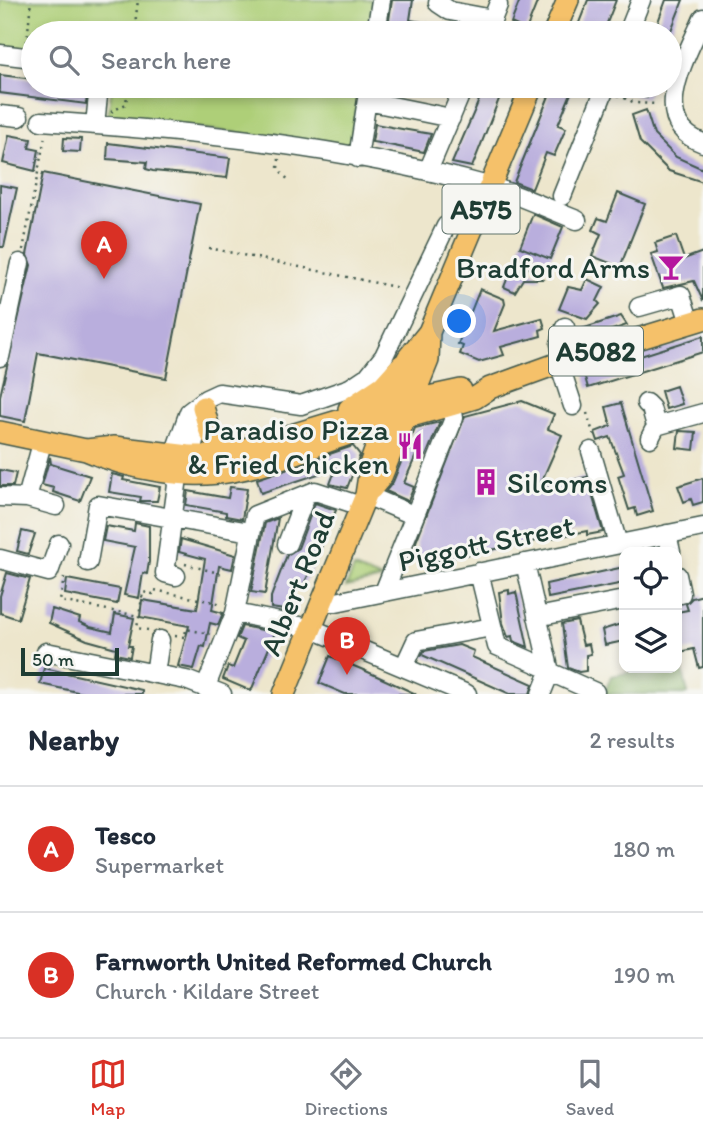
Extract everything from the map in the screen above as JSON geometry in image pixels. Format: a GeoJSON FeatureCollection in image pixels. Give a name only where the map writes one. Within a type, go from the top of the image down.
{"type":"FeatureCollection","features":[{"type":"Feature","properties":{"kind":"main road"},"geometry":{"type":"LineString","coordinates":[[559,21],[568,0]]}},
{"type":"Feature","properties":{"kind":"main road","name":"A575"},"geometry":{"type":"LineString","coordinates":[[390,423],[408,358],[429,332],[527,98]]}},
{"type":"Feature","properties":{"kind":"main road","name":"A5082"},"geometry":{"type":"LineString","coordinates":[[0,432],[42,443],[86,450],[112,461],[236,471],[475,398],[490,388],[561,362],[696,321]]}},
{"type":"Feature","properties":{"kind":"main road","name":"A575"},"geometry":{"type":"LineString","coordinates":[[390,423],[428,360],[429,332]]}},
{"type":"Feature","properties":{"kind":"main road","name":"A5082"},"geometry":{"type":"LineString","coordinates":[[297,434],[317,421],[351,408],[367,398],[408,358]]}},
{"type":"Feature","properties":{"kind":"main road","name":"A5082"},"geometry":{"type":"LineString","coordinates":[[180,468],[297,434],[390,423],[472,387],[490,388]]}},
{"type":"Feature","properties":{"kind":"main road"},"geometry":{"type":"LineString","coordinates":[[204,403],[210,437],[216,443],[238,452]]}},
{"type":"Feature","properties":{"kind":"main road"},"geometry":{"type":"LineString","coordinates":[[297,434],[390,423]]}},
{"type":"Feature","properties":{"kind":"main road","name":"Albert Road"},"geometry":{"type":"LineString","coordinates":[[284,694],[363,501],[368,471],[390,423]]}},
{"type":"Feature","properties":{"kind":"street"},"geometry":{"type":"LineString","coordinates":[[378,21],[381,0]]}},
{"type":"Feature","properties":{"kind":"street"},"geometry":{"type":"LineString","coordinates":[[633,21],[641,0]]}},
{"type":"Feature","properties":{"kind":"street"},"geometry":{"type":"LineString","coordinates":[[439,2],[450,11],[493,19]]}},
{"type":"Feature","properties":{"kind":"street"},"geometry":{"type":"LineString","coordinates":[[682,69],[703,18]]}},
{"type":"Feature","properties":{"kind":"street"},"geometry":{"type":"LineString","coordinates":[[0,54],[21,56]]}},
{"type":"Feature","properties":{"kind":"street"},"geometry":{"type":"LineString","coordinates":[[99,125],[100,98]]}},
{"type":"Feature","properties":{"kind":"street"},"geometry":{"type":"LineString","coordinates":[[358,158],[367,98]]}},
{"type":"Feature","properties":{"kind":"street"},"geometry":{"type":"LineString","coordinates":[[385,98],[451,118]]}},
{"type":"Feature","properties":{"kind":"street"},"geometry":{"type":"LineString","coordinates":[[428,172],[459,98]]}},
{"type":"Feature","properties":{"kind":"street"},"geometry":{"type":"LineString","coordinates":[[562,196],[602,98]]}},
{"type":"Feature","properties":{"kind":"street"},"geometry":{"type":"LineString","coordinates":[[674,98],[672,105],[677,125],[684,133],[703,143]]}},
{"type":"Feature","properties":{"kind":"street"},"geometry":{"type":"LineString","coordinates":[[0,117],[19,117]]}},
{"type":"Feature","properties":{"kind":"street"},"geometry":{"type":"LineString","coordinates":[[44,121],[282,145],[358,158],[491,187],[578,220]]}},
{"type":"Feature","properties":{"kind":"street"},"geometry":{"type":"LineString","coordinates":[[176,576],[165,573],[180,468],[204,403],[227,393],[301,405],[350,388],[368,376],[384,356],[418,290],[446,226]]}},
{"type":"Feature","properties":{"kind":"street"},"geometry":{"type":"LineString","coordinates":[[0,357],[20,263]]}},
{"type":"Feature","properties":{"kind":"street"},"geometry":{"type":"LineString","coordinates":[[639,307],[681,295],[696,321]]}},
{"type":"Feature","properties":{"kind":"street"},"geometry":{"type":"LineString","coordinates":[[565,327],[560,344],[561,362],[573,405]]}},
{"type":"Feature","properties":{"kind":"street"},"geometry":{"type":"LineString","coordinates":[[646,403],[654,415],[653,432],[703,413]]}},
{"type":"Feature","properties":{"kind":"street"},"geometry":{"type":"LineString","coordinates":[[384,592],[454,418],[452,405]]}},
{"type":"Feature","properties":{"kind":"street"},"geometry":{"type":"LineString","coordinates":[[27,498],[42,443]]}},
{"type":"Feature","properties":{"kind":"street"},"geometry":{"type":"LineString","coordinates":[[591,451],[618,544]]}},
{"type":"Feature","properties":{"kind":"street"},"geometry":{"type":"LineString","coordinates":[[46,652],[186,680],[213,692],[225,636],[236,610],[250,532],[257,513],[321,491],[413,515]]}},
{"type":"Feature","properties":{"kind":"street"},"geometry":{"type":"LineString","coordinates":[[287,544],[306,495]]}},
{"type":"Feature","properties":{"kind":"street"},"geometry":{"type":"LineString","coordinates":[[0,497],[27,498],[56,506]]}},
{"type":"Feature","properties":{"kind":"street"},"geometry":{"type":"LineString","coordinates":[[88,562],[97,505],[250,532]]}},
{"type":"Feature","properties":{"kind":"street","name":"Piggott Street"},"geometry":{"type":"LineString","coordinates":[[322,602],[336,602],[703,527]]}},
{"type":"Feature","properties":{"kind":"street"},"geometry":{"type":"LineString","coordinates":[[667,534],[670,547]]}},
{"type":"Feature","properties":{"kind":"street"},"geometry":{"type":"LineString","coordinates":[[0,559],[49,572],[58,544]]}},
{"type":"Feature","properties":{"kind":"street"},"geometry":{"type":"LineString","coordinates":[[525,563],[550,671],[541,694]]}},
{"type":"Feature","properties":{"kind":"street"},"geometry":{"type":"LineString","coordinates":[[478,572],[497,646],[595,692]]}},
{"type":"Feature","properties":{"kind":"street"},"geometry":{"type":"LineString","coordinates":[[537,617],[589,613],[619,602]]}},
{"type":"Feature","properties":{"kind":"street"},"geometry":{"type":"LineString","coordinates":[[236,610],[310,628],[467,694]]}},
{"type":"Feature","properties":{"kind":"street"},"geometry":{"type":"LineString","coordinates":[[404,667],[416,641],[492,627]]}},
{"type":"Feature","properties":{"kind":"street"},"geometry":{"type":"LineString","coordinates":[[155,674],[161,635]]}},
{"type":"Feature","properties":{"kind":"path"},"geometry":{"type":"LineString","coordinates":[[30,21],[31,0]]}},
{"type":"Feature","properties":{"kind":"path"},"geometry":{"type":"LineString","coordinates":[[135,21],[138,0]]}},
{"type":"Feature","properties":{"kind":"path"},"geometry":{"type":"LineString","coordinates":[[99,125],[111,112],[127,104],[127,98]]}},
{"type":"Feature","properties":{"kind":"path"},"geometry":{"type":"LineString","coordinates":[[626,98],[635,103],[672,105]]}},
{"type":"Feature","properties":{"kind":"path"},"geometry":{"type":"LineString","coordinates":[[20,263],[44,121]]}},
{"type":"Feature","properties":{"kind":"path"},"geometry":{"type":"LineString","coordinates":[[282,145],[278,168],[290,181]]}},
{"type":"Feature","properties":{"kind":"path"},"geometry":{"type":"LineString","coordinates":[[209,248],[418,290]]}},
{"type":"Feature","properties":{"kind":"path"},"geometry":{"type":"LineString","coordinates":[[573,405],[585,408],[597,444],[591,451]]}},
{"type":"Feature","properties":{"kind":"path"},"geometry":{"type":"LineString","coordinates":[[167,558],[222,574]]}},
{"type":"Feature","properties":{"kind":"path"},"geometry":{"type":"LineString","coordinates":[[88,562],[65,571],[60,601],[139,616]]}},
{"type":"Feature","properties":{"kind":"path"},"geometry":{"type":"LineString","coordinates":[[225,636],[186,629],[185,637],[161,635],[137,628],[143,592],[153,594],[154,590],[236,610]]}},
{"type":"Feature","properties":{"kind":"green space"},"geometry":{"type":"Polygon","coordinates":[[[0,0],[373,0],[370,21],[21,21],[21,51],[0,49],[0,0]]]}},
{"type":"Feature","properties":{"kind":"green space"},"geometry":{"type":"Polygon","coordinates":[[[110,98],[358,98],[350,147],[108,117],[110,98]]]}},
{"type":"Feature","properties":{"kind":"green space"},"geometry":{"type":"Polygon","coordinates":[[[354,568],[382,579],[346,587],[354,568]]]}},
{"type":"Feature","properties":{"kind":"green space"},"geometry":{"type":"Polygon","coordinates":[[[682,667],[688,694],[604,694],[611,676],[626,673],[682,673],[682,667]]]}},
{"type":"Feature","properties":{"kind":"building"},"geometry":{"type":"Polygon","coordinates":[[[392,0],[413,0],[410,20],[416,21],[389,21],[392,0]]]}},
{"type":"Feature","properties":{"kind":"building"},"geometry":{"type":"Polygon","coordinates":[[[520,0],[538,0],[530,21],[512,21],[520,0]]]}},
{"type":"Feature","properties":{"kind":"building"},"geometry":{"type":"Polygon","coordinates":[[[588,0],[616,0],[608,21],[580,21],[588,0]]]}},
{"type":"Feature","properties":{"kind":"building"},"geometry":{"type":"Polygon","coordinates":[[[666,0],[683,0],[675,21],[658,21],[666,0]]]}},
{"type":"Feature","properties":{"kind":"building"},"geometry":{"type":"Polygon","coordinates":[[[0,75],[21,78],[21,96],[0,93],[0,75]]]}},
{"type":"Feature","properties":{"kind":"building"},"geometry":{"type":"Polygon","coordinates":[[[39,98],[87,98],[86,104],[39,98]]]}},
{"type":"Feature","properties":{"kind":"building"},"geometry":{"type":"Polygon","coordinates":[[[480,98],[499,98],[472,167],[452,163],[480,98]]]}},
{"type":"Feature","properties":{"kind":"building"},"geometry":{"type":"Polygon","coordinates":[[[548,98],[569,98],[558,125],[566,128],[554,156],[546,153],[532,189],[514,182],[548,98]]]}},
{"type":"Feature","properties":{"kind":"building"},"geometry":{"type":"Polygon","coordinates":[[[646,110],[654,135],[676,157],[703,169],[703,182],[669,171],[640,142],[632,115],[646,110]]]}},
{"type":"Feature","properties":{"kind":"building"},"geometry":{"type":"Polygon","coordinates":[[[375,124],[431,134],[424,152],[372,142],[375,124]]]}},
{"type":"Feature","properties":{"kind":"building"},"geometry":{"type":"Polygon","coordinates":[[[9,135],[31,139],[29,148],[39,150],[35,171],[3,163],[9,135]]]}},
{"type":"Feature","properties":{"kind":"building"},"geometry":{"type":"Polygon","coordinates":[[[64,138],[81,139],[80,152],[63,151],[64,138]]]}},
{"type":"Feature","properties":{"kind":"building"},"geometry":{"type":"Polygon","coordinates":[[[108,143],[230,158],[227,178],[153,171],[146,169],[147,162],[107,159],[108,143]]]}},
{"type":"Feature","properties":{"kind":"building"},"geometry":{"type":"Polygon","coordinates":[[[43,173],[200,204],[166,378],[38,353],[25,421],[0,416],[0,396],[31,265],[27,255],[43,173]]]}},
{"type":"Feature","properties":{"kind":"building"},"geometry":{"type":"Polygon","coordinates":[[[0,185],[17,188],[4,247],[0,247],[0,185]]]}},
{"type":"Feature","properties":{"kind":"building"},"geometry":{"type":"Polygon","coordinates":[[[618,193],[645,204],[620,267],[592,256],[601,234],[593,230],[598,218],[607,221],[618,193]]]}},
{"type":"Feature","properties":{"kind":"building"},"geometry":{"type":"Polygon","coordinates":[[[533,214],[563,227],[550,259],[520,247],[533,214]]]}},
{"type":"Feature","properties":{"kind":"building","name":"Bradford Arms"},"geometry":{"type":"Polygon","coordinates":[[[676,236],[684,259],[703,252],[703,301],[694,281],[663,288],[651,254],[658,252],[655,243],[676,236]]]}},
{"type":"Feature","properties":{"kind":"building"},"geometry":{"type":"Polygon","coordinates":[[[516,257],[542,279],[523,279],[515,292],[504,287],[516,257]]]}},
{"type":"Feature","properties":{"kind":"building"},"geometry":{"type":"Polygon","coordinates":[[[587,279],[604,287],[597,301],[600,304],[587,319],[559,309],[568,287],[582,290],[587,279]]]}},
{"type":"Feature","properties":{"kind":"building"},"geometry":{"type":"Polygon","coordinates":[[[480,289],[504,299],[505,304],[494,331],[542,318],[545,328],[540,330],[541,336],[501,347],[504,355],[479,362],[460,354],[463,346],[458,344],[480,289]]]}},
{"type":"Feature","properties":{"kind":"building"},"geometry":{"type":"Polygon","coordinates":[[[621,316],[627,325],[582,340],[579,330],[621,316]]]}},
{"type":"Feature","properties":{"kind":"building"},"geometry":{"type":"Polygon","coordinates":[[[703,336],[703,352],[588,388],[584,374],[703,336]]]}},
{"type":"Feature","properties":{"kind":"building"},"geometry":{"type":"Polygon","coordinates":[[[676,386],[682,404],[666,409],[661,391],[676,386]]]}},
{"type":"Feature","properties":{"kind":"building","name":"Silcoms"},"geometry":{"type":"Polygon","coordinates":[[[522,401],[554,414],[548,429],[562,435],[539,487],[587,477],[603,532],[587,535],[587,531],[430,562],[421,567],[416,542],[465,416],[522,401]]]}},
{"type":"Feature","properties":{"kind":"building"},"geometry":{"type":"Polygon","coordinates":[[[621,403],[653,511],[637,516],[635,508],[629,510],[618,476],[624,474],[610,437],[598,441],[595,432],[611,426],[606,407],[621,403]]]}},
{"type":"Feature","properties":{"kind":"building"},"geometry":{"type":"Polygon","coordinates":[[[440,422],[426,456],[417,453],[404,483],[414,487],[408,501],[386,491],[393,482],[415,428],[440,422]]]}},
{"type":"Feature","properties":{"kind":"building"},"geometry":{"type":"Polygon","coordinates":[[[679,431],[696,432],[694,450],[677,448],[679,431]]]}},
{"type":"Feature","properties":{"kind":"building"},"geometry":{"type":"Polygon","coordinates":[[[353,446],[360,455],[347,488],[330,484],[336,468],[261,493],[257,479],[353,446]]]}},
{"type":"Feature","properties":{"kind":"building"},"geometry":{"type":"Polygon","coordinates":[[[50,457],[51,464],[90,476],[80,501],[53,492],[54,488],[42,485],[50,457]]]}},
{"type":"Feature","properties":{"kind":"building"},"geometry":{"type":"Polygon","coordinates":[[[0,470],[16,473],[13,486],[0,486],[0,470]]]}},
{"type":"Feature","properties":{"kind":"building"},"geometry":{"type":"Polygon","coordinates":[[[112,474],[124,477],[123,480],[160,487],[157,501],[140,501],[141,497],[109,492],[112,474]]]}},
{"type":"Feature","properties":{"kind":"building"},"geometry":{"type":"Polygon","coordinates":[[[703,478],[703,502],[693,505],[691,499],[684,502],[678,486],[703,478]]]}},
{"type":"Feature","properties":{"kind":"building"},"geometry":{"type":"Polygon","coordinates":[[[230,487],[247,489],[242,519],[226,516],[226,512],[186,505],[188,491],[228,498],[230,487]]]}},
{"type":"Feature","properties":{"kind":"building"},"geometry":{"type":"Polygon","coordinates":[[[315,503],[336,510],[318,555],[302,588],[295,586],[291,611],[271,608],[271,597],[287,555],[298,548],[315,503]]]}},
{"type":"Feature","properties":{"kind":"building"},"geometry":{"type":"Polygon","coordinates":[[[278,518],[265,594],[251,592],[265,523],[278,518]]]}},
{"type":"Feature","properties":{"kind":"building"},"geometry":{"type":"Polygon","coordinates":[[[135,523],[149,526],[149,562],[147,574],[143,573],[139,598],[124,595],[135,547],[103,541],[106,526],[134,531],[135,523]]]}},
{"type":"Feature","properties":{"kind":"building"},"geometry":{"type":"Polygon","coordinates":[[[22,531],[35,534],[28,554],[17,551],[22,531]]]}},
{"type":"Feature","properties":{"kind":"building"},"geometry":{"type":"Polygon","coordinates":[[[181,539],[235,555],[232,569],[219,566],[212,610],[223,613],[218,625],[210,623],[205,647],[201,646],[194,669],[178,666],[189,626],[140,617],[142,600],[197,609],[205,559],[179,552],[181,539]]]}},
{"type":"Feature","properties":{"kind":"building"},"geometry":{"type":"Polygon","coordinates":[[[619,568],[619,584],[548,598],[546,584],[619,568]]]}},
{"type":"Feature","properties":{"kind":"building"},"geometry":{"type":"Polygon","coordinates":[[[7,573],[30,579],[18,619],[0,613],[0,596],[7,573]]]}},
{"type":"Feature","properties":{"kind":"building"},"geometry":{"type":"Polygon","coordinates":[[[67,579],[120,589],[117,604],[65,594],[67,579]]]}},
{"type":"Feature","properties":{"kind":"building"},"geometry":{"type":"Polygon","coordinates":[[[509,590],[509,594],[516,592],[528,647],[513,641],[512,636],[508,637],[503,623],[499,592],[509,590]]]}},
{"type":"Feature","properties":{"kind":"building"},"geometry":{"type":"Polygon","coordinates":[[[703,595],[703,667],[699,668],[694,649],[682,652],[682,611],[688,610],[686,604],[692,598],[703,595]]]}},
{"type":"Feature","properties":{"kind":"building"},"geometry":{"type":"Polygon","coordinates":[[[52,609],[80,618],[79,622],[90,627],[112,632],[115,614],[134,618],[128,646],[132,646],[130,657],[115,654],[116,648],[87,640],[49,623],[52,609]]]}},
{"type":"Feature","properties":{"kind":"building"},"geometry":{"type":"Polygon","coordinates":[[[577,621],[583,645],[589,644],[591,654],[586,655],[586,671],[579,672],[568,668],[562,624],[577,621]]]}},
{"type":"Feature","properties":{"kind":"building"},"geometry":{"type":"Polygon","coordinates":[[[619,625],[619,642],[605,645],[602,630],[619,625]]]}},
{"type":"Feature","properties":{"kind":"building"},"geometry":{"type":"Polygon","coordinates":[[[242,626],[272,632],[274,636],[251,691],[223,679],[228,666],[233,668],[244,641],[237,638],[242,626]]]}},
{"type":"Feature","properties":{"kind":"building"},"geometry":{"type":"Polygon","coordinates":[[[459,645],[474,651],[472,657],[533,684],[530,694],[510,694],[422,655],[424,651],[459,645]]]}},
{"type":"Feature","properties":{"kind":"building"},"geometry":{"type":"Polygon","coordinates":[[[330,656],[416,694],[345,694],[319,683],[330,656]]]}},
{"type":"Feature","properties":{"kind":"building"},"geometry":{"type":"Polygon","coordinates":[[[44,668],[142,690],[142,694],[87,694],[40,684],[44,668]]]}},
{"type":"Feature","properties":{"kind":"place","name":"Bradford Arms"},"geometry":{"type":"Point","coordinates":[671,267]}},
{"type":"Feature","properties":{"kind":"place","name":"Tesco"},"geometry":{"type":"Point","coordinates":[104,279]}},
{"type":"Feature","properties":{"kind":"place","name":"Paradiso Pizza & Fried Chicken"},"geometry":{"type":"Point","coordinates":[410,446]}},
{"type":"Feature","properties":{"kind":"place","name":"Silcoms"},"geometry":{"type":"Point","coordinates":[486,482]}},
{"type":"Feature","properties":{"kind":"place","name":"Farnworth United Reformed Church"},"geometry":{"type":"Point","coordinates":[347,675]}}]}
